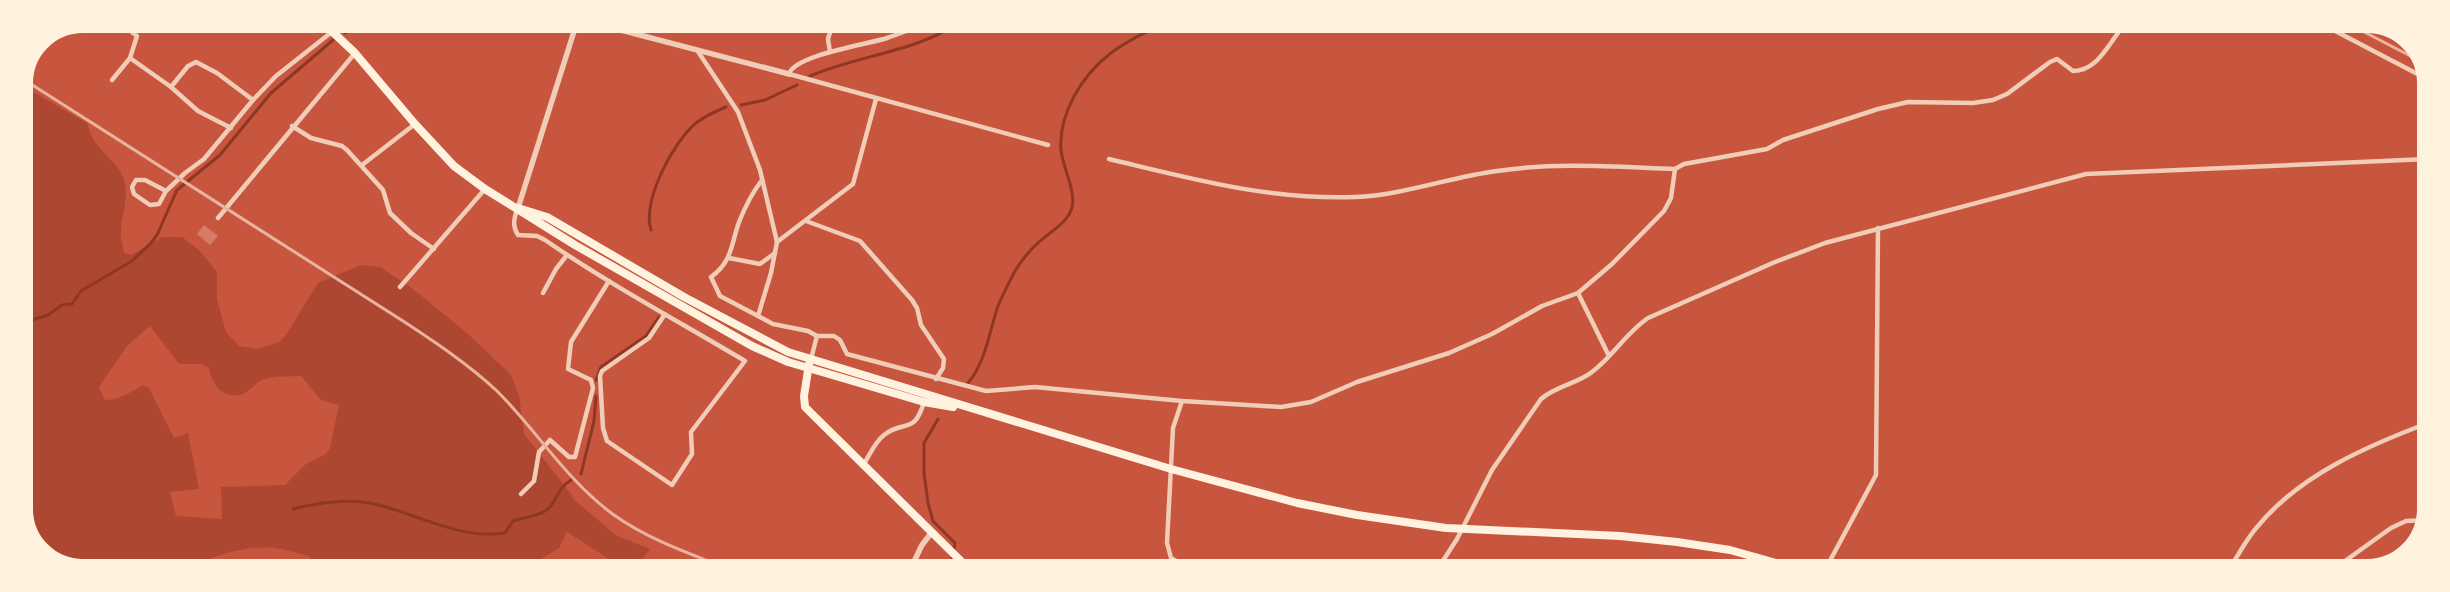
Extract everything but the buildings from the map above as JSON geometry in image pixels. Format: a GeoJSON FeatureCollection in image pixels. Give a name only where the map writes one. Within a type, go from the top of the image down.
{"type":"FeatureCollection","features":[{"type":"Feature","properties":{"kind":"main road"},"geometry":{"type":"LineString","coordinates":[[333,31],[454,166],[485,189],[518,208],[547,217],[757,337],[809,364],[924,402],[975,410]]}},
{"type":"Feature","properties":{"kind":"main road"},"geometry":{"type":"LineString","coordinates":[[809,364],[975,410],[1171,469],[1297,504],[1357,516],[1462,529],[1620,536],[1677,542],[1730,550],[1773,562]]}},
{"type":"Feature","properties":{"kind":"main road"},"geometry":{"type":"LineString","coordinates":[[809,364],[804,396],[805,407],[963,562]]}},
{"type":"Feature","properties":{"kind":"street"},"geometry":{"type":"LineString","coordinates":[[112,80],[130,58],[138,36],[130,30]]}},
{"type":"Feature","properties":{"kind":"street"},"geometry":{"type":"LineString","coordinates":[[574,30],[514,220],[514,228],[518,235],[536,236],[745,361],[691,432],[692,454],[672,485],[608,441],[603,428],[600,388],[602,371],[649,338],[666,314]]}},
{"type":"Feature","properties":{"kind":"street"},"geometry":{"type":"LineString","coordinates":[[621,30],[1048,145]]}},
{"type":"Feature","properties":{"kind":"street"},"geometry":{"type":"LineString","coordinates":[[830,52],[828,39],[831,30]]}},
{"type":"Feature","properties":{"kind":"street"},"geometry":{"type":"LineString","coordinates":[[789,74],[796,65],[830,52],[886,38],[908,30]]}},
{"type":"Feature","properties":{"kind":"street"},"geometry":{"type":"LineString","coordinates":[[1109,159],[1241,190],[1288,196],[1332,197],[1367,196],[1416,189],[1496,171],[1561,164],[1675,169],[1684,164],[1767,149],[1782,140],[1900,104],[1935,101],[1973,103],[1992,100],[2007,94],[2050,62],[2056,60],[2073,71],[2085,70],[2099,59],[2119,30]]}},
{"type":"Feature","properties":{"kind":"street"},"geometry":{"type":"LineString","coordinates":[[2333,30],[2419,75]]}},
{"type":"Feature","properties":{"kind":"street"},"geometry":{"type":"LineString","coordinates":[[166,192],[145,180],[136,180],[132,187],[134,194],[150,205],[159,204],[166,192],[185,173],[204,160],[253,100],[276,76],[333,31]]}},
{"type":"Feature","properties":{"kind":"street"},"geometry":{"type":"LineString","coordinates":[[697,50],[738,112],[762,180],[777,242],[758,316]]}},
{"type":"Feature","properties":{"kind":"street"},"geometry":{"type":"LineString","coordinates":[[218,218],[292,126],[355,54]]}},
{"type":"Feature","properties":{"kind":"street"},"geometry":{"type":"LineString","coordinates":[[130,58],[171,88],[198,111],[231,128]]}},
{"type":"Feature","properties":{"kind":"street"},"geometry":{"type":"LineString","coordinates":[[171,88],[188,66],[196,62],[218,73],[253,100]]}},
{"type":"Feature","properties":{"kind":"street"},"geometry":{"type":"LineString","coordinates":[[777,242],[853,184],[876,99]]}},
{"type":"Feature","properties":{"kind":"street"},"geometry":{"type":"LineString","coordinates":[[362,165],[415,124]]}},
{"type":"Feature","properties":{"kind":"street"},"geometry":{"type":"LineString","coordinates":[[292,126],[311,138],[342,146],[362,165],[383,190],[390,213],[411,233],[434,249]]}},
{"type":"Feature","properties":{"kind":"street"},"geometry":{"type":"LineString","coordinates":[[1442,562],[1462,529],[1492,470],[1541,399],[1548,393],[1590,374],[1634,327],[1666,309],[1775,262],[1825,243],[1878,228],[2086,174],[2420,158]]}},
{"type":"Feature","properties":{"kind":"street"},"geometry":{"type":"LineString","coordinates":[[762,180],[751,195],[742,216],[729,258],[722,269],[711,277],[720,296],[773,324],[808,331],[818,336],[834,336],[840,340],[847,354],[986,392],[1034,387],[1182,401],[1281,407],[1311,402],[1357,382],[1449,353],[1492,334],[1542,306],[1578,293],[1612,264],[1664,211],[1671,198],[1675,169]]}},
{"type":"Feature","properties":{"kind":"street"},"geometry":{"type":"LineString","coordinates":[[400,287],[485,189]]}},
{"type":"Feature","properties":{"kind":"street"},"geometry":{"type":"LineString","coordinates":[[806,221],[860,241],[912,300],[917,308],[921,326],[944,359],[943,368],[936,379]]}},
{"type":"Feature","properties":{"kind":"street"},"geometry":{"type":"LineString","coordinates":[[1829,562],[1876,475],[1878,228]]}},
{"type":"Feature","properties":{"kind":"street"},"geometry":{"type":"LineString","coordinates":[[729,258],[760,264],[775,253]]}},
{"type":"Feature","properties":{"kind":"street"},"geometry":{"type":"LineString","coordinates":[[543,293],[556,269],[567,255]]}},
{"type":"Feature","properties":{"kind":"street"},"geometry":{"type":"LineString","coordinates":[[521,494],[534,481],[540,452],[544,444],[550,440],[569,458],[575,457],[593,388],[591,380],[568,369],[571,342],[609,281]]}},
{"type":"Feature","properties":{"kind":"street"},"geometry":{"type":"LineString","coordinates":[[1578,293],[1608,354]]}},
{"type":"Feature","properties":{"kind":"street"},"geometry":{"type":"LineString","coordinates":[[809,364],[818,336]]}},
{"type":"Feature","properties":{"kind":"street"},"geometry":{"type":"LineString","coordinates":[[593,388],[600,388]]}},
{"type":"Feature","properties":{"kind":"street"},"geometry":{"type":"LineString","coordinates":[[1178,562],[1171,558],[1168,552],[1173,428],[1182,401]]}},
{"type":"Feature","properties":{"kind":"street"},"geometry":{"type":"LineString","coordinates":[[864,464],[876,442],[886,434],[915,423],[920,417],[924,402]]}},
{"type":"Feature","properties":{"kind":"street"},"geometry":{"type":"LineString","coordinates":[[2234,562],[2258,525],[2302,486],[2343,461],[2420,427]]}},
{"type":"Feature","properties":{"kind":"street"},"geometry":{"type":"LineString","coordinates":[[2344,562],[2391,528],[2406,521],[2419,520]]}},
{"type":"Feature","properties":{"kind":"street"},"geometry":{"type":"LineString","coordinates":[[914,562],[922,545],[932,532]]}},
{"type":"Feature","properties":{"kind":"shaded area"},"geometry":{"type":"Polygon","coordinates":[[[30,90],[87,123],[94,141],[117,166],[124,180],[126,193],[121,233],[124,253],[131,255],[162,237],[182,237],[200,251],[217,272],[217,300],[226,332],[239,346],[258,349],[279,342],[286,335],[318,283],[361,265],[380,267],[413,289],[467,333],[511,375],[519,395],[524,434],[574,500],[617,536],[650,549],[640,562],[614,562],[567,532],[559,548],[536,562],[310,562],[311,557],[270,548],[246,549],[205,562],[73,561],[51,551],[43,544],[34,529],[30,512],[30,90]],[[150,326],[127,346],[99,387],[105,400],[120,397],[143,385],[149,388],[174,438],[188,433],[199,489],[170,492],[176,516],[222,519],[221,487],[285,485],[306,464],[326,454],[330,448],[339,405],[321,400],[301,376],[267,378],[259,381],[243,394],[230,395],[216,386],[209,368],[202,364],[179,364],[150,326]]]}},
{"type":"Feature","properties":{"kind":"waterway"},"geometry":{"type":"LineString","coordinates":[[345,33],[350,30]]}},
{"type":"Feature","properties":{"kind":"waterway"},"geometry":{"type":"LineString","coordinates":[[810,76],[906,47],[946,30]]}},
{"type":"Feature","properties":{"kind":"waterway"},"geometry":{"type":"LineString","coordinates":[[968,383],[979,367],[999,304],[1015,271],[1032,248],[1063,222],[1072,207],[1072,194],[1061,151],[1061,137],[1063,123],[1074,96],[1100,62],[1118,48],[1149,30]]}},
{"type":"Feature","properties":{"kind":"waterway"},"geometry":{"type":"LineString","coordinates":[[30,321],[48,315],[62,305],[72,304],[81,291],[132,261],[157,235],[177,190],[220,155],[271,93],[333,40]]}},
{"type":"Feature","properties":{"kind":"waterway"},"geometry":{"type":"LineString","coordinates":[[741,105],[765,100],[797,85]]}},
{"type":"Feature","properties":{"kind":"waterway"},"geometry":{"type":"LineString","coordinates":[[651,230],[649,218],[651,204],[655,188],[669,158],[687,132],[696,123],[726,107]]}},
{"type":"Feature","properties":{"kind":"waterway"},"geometry":{"type":"LineString","coordinates":[[596,380],[601,367],[646,336],[659,317]]}},
{"type":"Feature","properties":{"kind":"waterway"},"geometry":{"type":"LineString","coordinates":[[581,474],[594,421],[596,396]]}},
{"type":"Feature","properties":{"kind":"waterway"},"geometry":{"type":"LineString","coordinates":[[938,419],[924,443],[924,473],[928,503],[933,521],[955,543],[951,562]]}},
{"type":"Feature","properties":{"kind":"waterway"},"geometry":{"type":"LineString","coordinates":[[293,509],[331,502],[351,501],[370,503],[470,533],[505,533],[513,521],[547,510],[560,490],[571,480]]}},
{"type":"Feature","properties":{"kind":"railway"},"geometry":{"type":"LineString","coordinates":[[2360,30],[2413,57]]}},
{"type":"Feature","properties":{"kind":"railway"},"geometry":{"type":"LineString","coordinates":[[30,83],[403,321],[451,354],[475,372],[512,406],[567,472],[597,502],[641,532],[711,562]]}}]}
